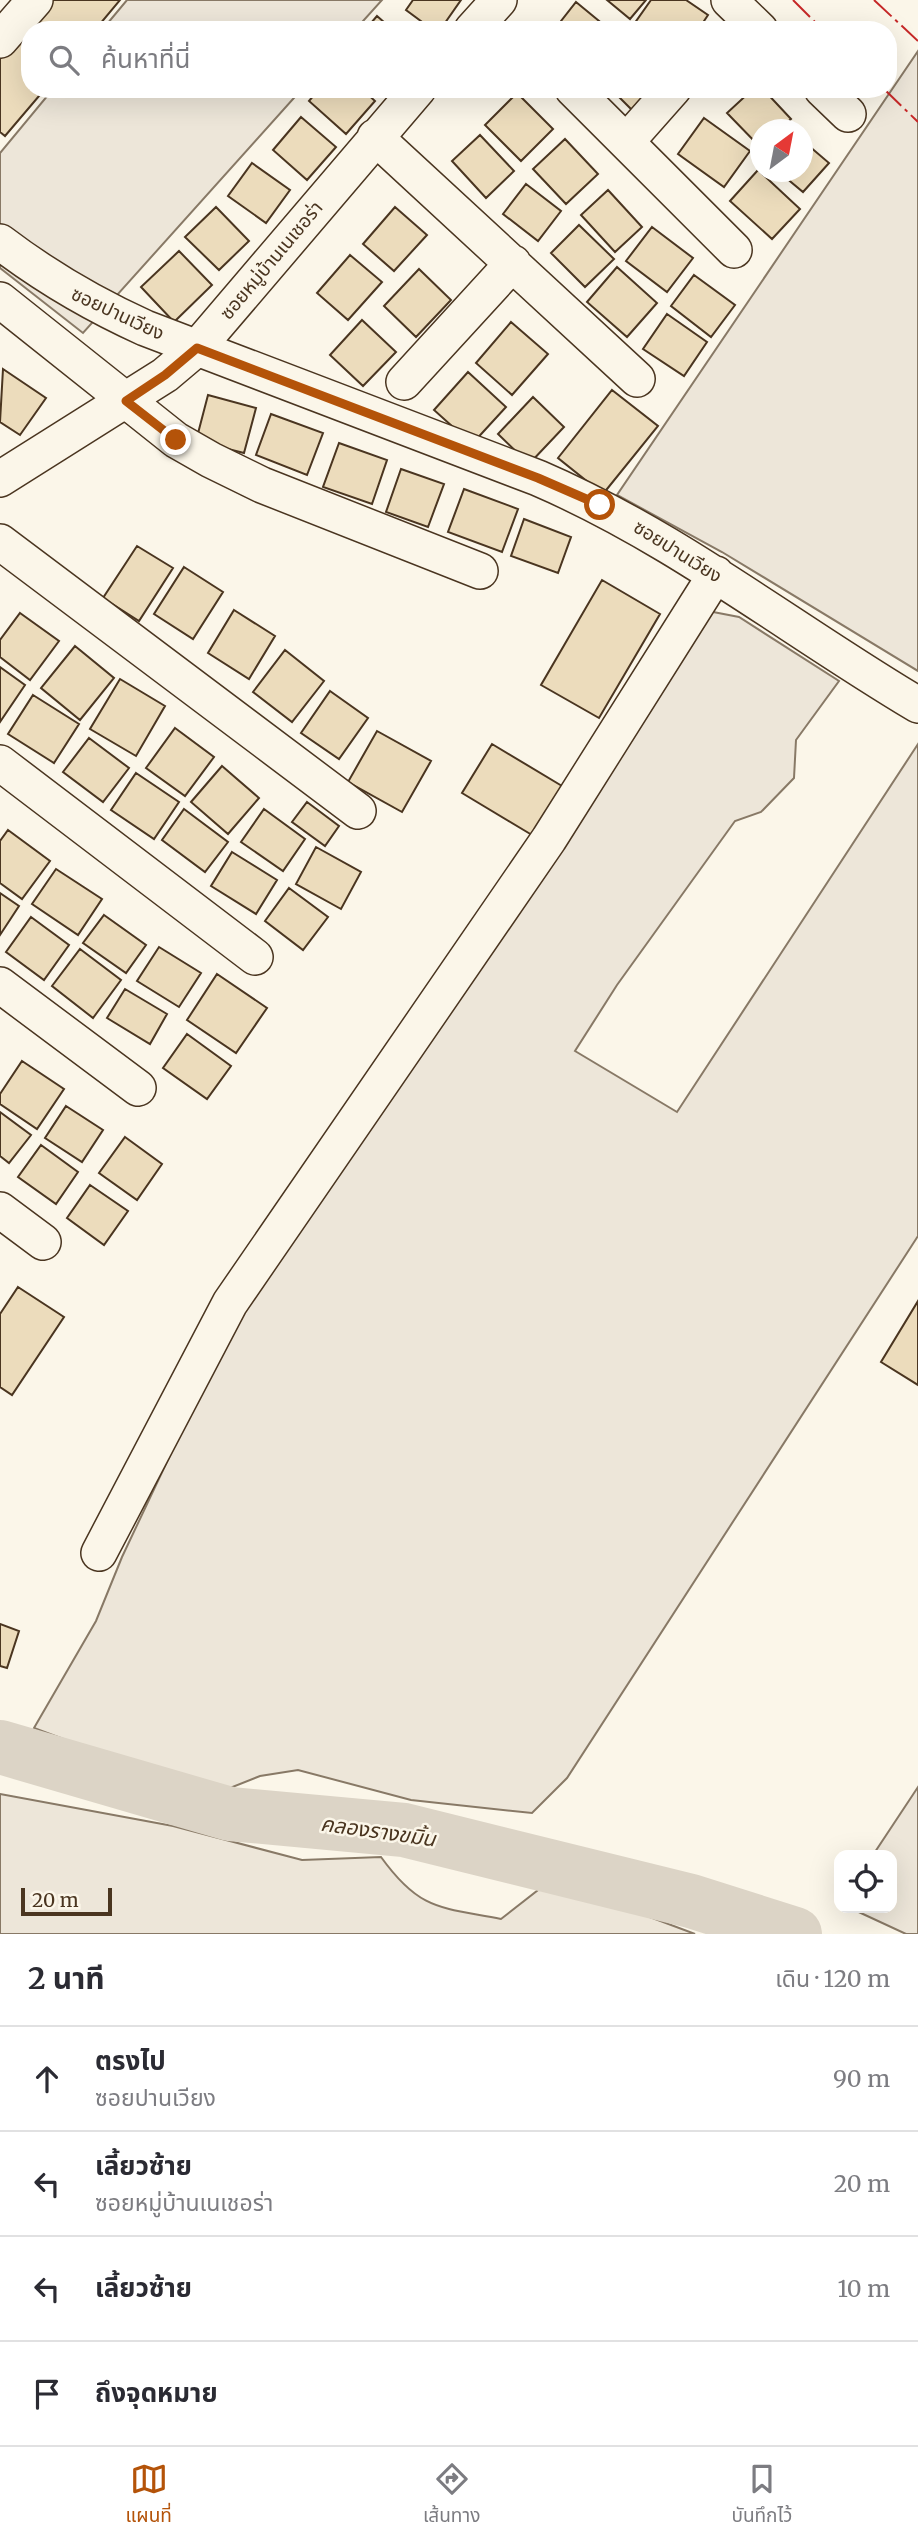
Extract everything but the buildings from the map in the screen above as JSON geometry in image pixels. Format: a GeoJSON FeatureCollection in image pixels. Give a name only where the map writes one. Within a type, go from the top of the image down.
{"type":"FeatureCollection","features":[{"type":"Feature","properties":{"kind":"street"},"geometry":{"type":"LineString","coordinates":[[0,40],[35,0]]}},
{"type":"Feature","properties":{"kind":"street","name":"ซอยหมู่บ้านเนเชอร่า"},"geometry":{"type":"LineString","coordinates":[[0,480],[165,375],[197,348],[410,98]]}},
{"type":"Feature","properties":{"kind":"street"},"geometry":{"type":"LineString","coordinates":[[582,98],[734,250]]}},
{"type":"Feature","properties":{"kind":"street"},"geometry":{"type":"LineString","coordinates":[[627,141],[665,98]]}},
{"type":"Feature","properties":{"kind":"street"},"geometry":{"type":"LineString","coordinates":[[831,98],[848,114]]}},
{"type":"Feature","properties":{"kind":"street"},"geometry":{"type":"LineString","coordinates":[[375,137],[637,379]]}},
{"type":"Feature","properties":{"kind":"street","name":"ซอยปานเวียง"},"geometry":{"type":"LineString","coordinates":[[0,242],[56,283],[95,306],[587,499],[652,534],[918,705]]}},
{"type":"Feature","properties":{"kind":"street"},"geometry":{"type":"LineString","coordinates":[[404,382],[513,263]]}},
{"type":"Feature","properties":{"kind":"street"},"geometry":{"type":"LineString","coordinates":[[0,300],[176,440],[262,485],[480,571]]}},
{"type":"Feature","properties":{"kind":"street"},"geometry":{"type":"LineString","coordinates":[[0,542],[358,811]]}},
{"type":"Feature","properties":{"kind":"street"},"geometry":{"type":"LineString","coordinates":[[99,1553],[230,1303],[549,839],[716,574]]}},
{"type":"Feature","properties":{"kind":"street"},"geometry":{"type":"LineString","coordinates":[[0,763],[255,957]]}},
{"type":"Feature","properties":{"kind":"street"},"geometry":{"type":"LineString","coordinates":[[0,985],[138,1088]]}},
{"type":"Feature","properties":{"kind":"street"},"geometry":{"type":"LineString","coordinates":[[0,1210],[43,1242]]}},
{"type":"Feature","properties":{"kind":"shaded area"},"geometry":{"type":"Polygon","coordinates":[[[127,0],[382,0],[363,21],[110,21],[127,0]]]}},
{"type":"Feature","properties":{"kind":"shaded area"},"geometry":{"type":"Polygon","coordinates":[[[918,51],[918,671],[722,552],[617,495],[886,98],[897,98],[897,82],[918,51]]]}},
{"type":"Feature","properties":{"kind":"shaded area"},"geometry":{"type":"Polygon","coordinates":[[[46,98],[294,98],[83,333],[0,268],[0,153],[46,98]]]}},
{"type":"Feature","properties":{"kind":"shaded area"},"geometry":{"type":"Polygon","coordinates":[[[708,611],[739,617],[839,681],[796,740],[794,778],[761,812],[735,821],[617,985],[575,1051],[677,1112],[918,744],[918,1236],[567,1778],[532,1813],[411,1800],[298,1770],[260,1776],[220,1792],[154,1773],[34,1728],[96,1621],[122,1557],[216,1358],[311,1198],[708,611]]]}},
{"type":"Feature","properties":{"kind":"shaded area"},"geometry":{"type":"Polygon","coordinates":[[[918,1787],[918,1934],[906,1934],[861,1913],[897,1913],[897,1850],[876,1850],[918,1787]]]}},
{"type":"Feature","properties":{"kind":"shaded area"},"geometry":{"type":"Polygon","coordinates":[[[0,1794],[173,1826],[302,1860],[381,1857],[408,1888],[433,1904],[501,1919],[551,1880],[695,1934],[0,1934],[0,1794]]]}},
{"type":"Feature","properties":{"kind":"waterway","name":"คลองรางขมิ้น"},"geometry":{"type":"LineString","coordinates":[[0,1747],[230,1814],[404,1830],[691,1901],[795,1934]]}},
{"type":"Feature","properties":{"kind":"power"},"geometry":{"type":"LineString","coordinates":[[793,0],[814,21]]}},
{"type":"Feature","properties":{"kind":"power"},"geometry":{"type":"LineString","coordinates":[[874,0],[897,21]]}},
{"type":"Feature","properties":{"kind":"power"},"geometry":{"type":"LineString","coordinates":[[897,21],[918,41]]}},
{"type":"Feature","properties":{"kind":"power"},"geometry":{"type":"LineString","coordinates":[[893,98],[918,122]]}},
{"type":"Feature","properties":{"kind":"route"},"geometry":{"type":"LineString","coordinates":[[176,440],[126,401],[165,375],[197,348],[538,478],[600,505]]}}]}
